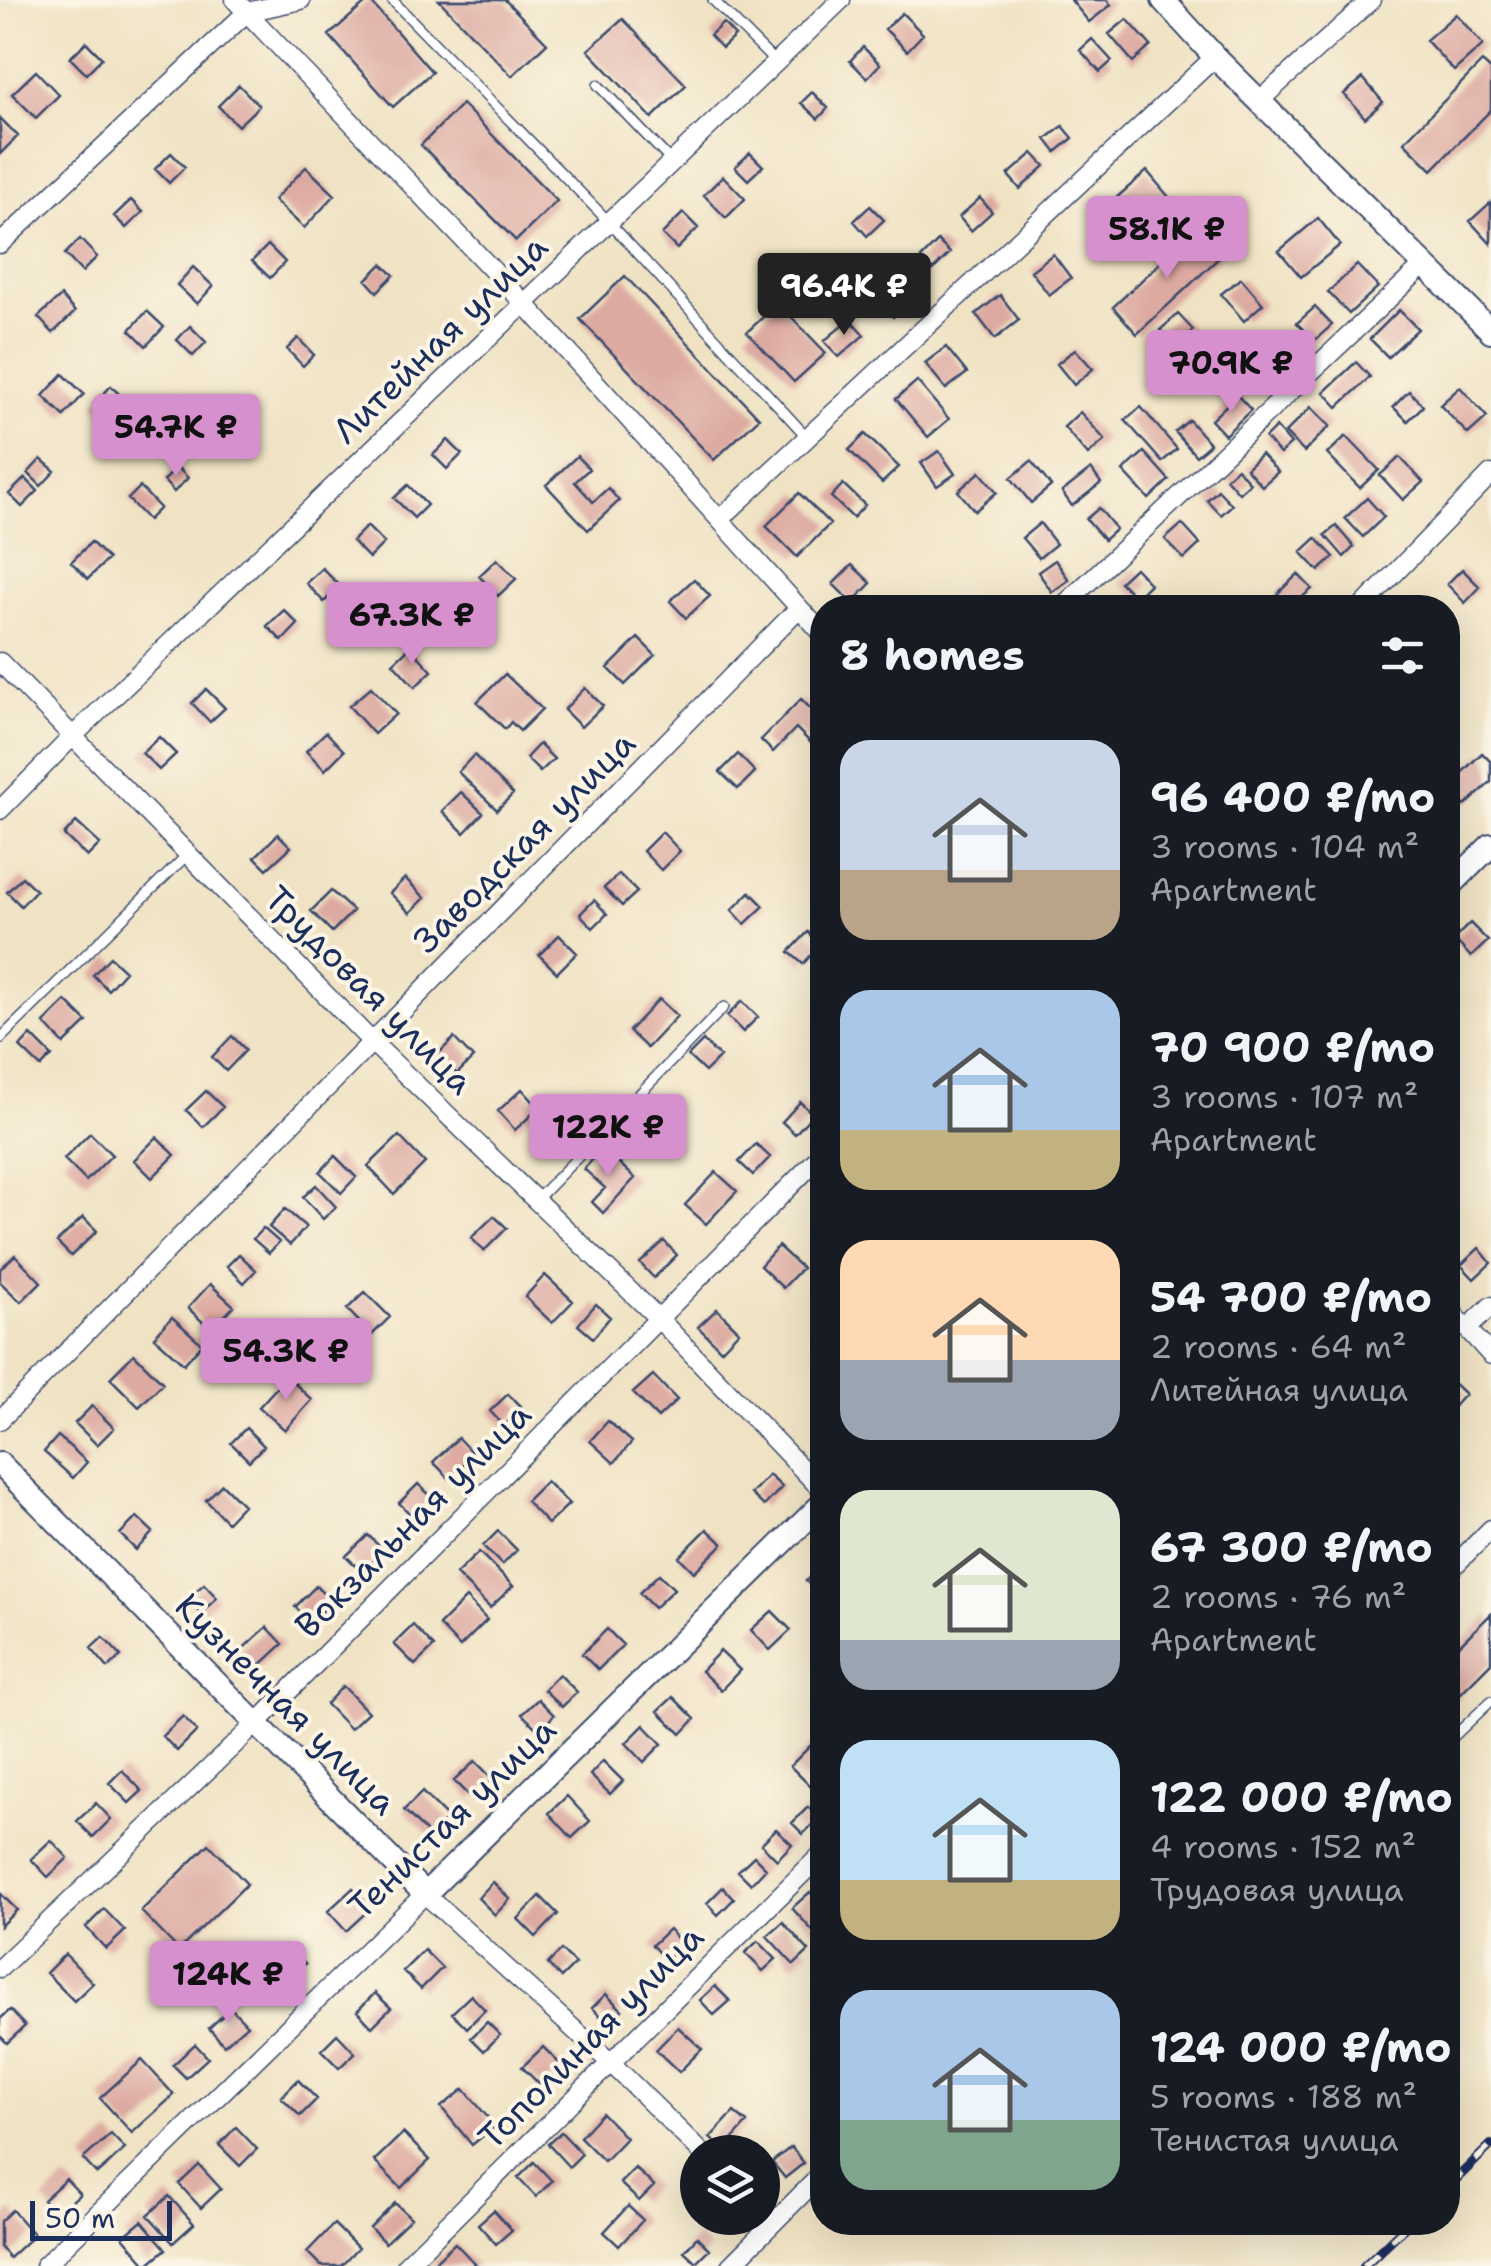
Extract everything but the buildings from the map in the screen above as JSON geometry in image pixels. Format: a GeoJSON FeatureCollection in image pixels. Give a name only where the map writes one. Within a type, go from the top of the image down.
{"type":"FeatureCollection","features":[{"type":"Feature","properties":{"kind":"street"},"geometry":{"type":"LineString","coordinates":[[0,244],[241,6],[301,0]]}},
{"type":"Feature","properties":{"kind":"street","name":"Литейная улица"},"geometry":{"type":"LineString","coordinates":[[0,810],[841,0]]}},
{"type":"Feature","properties":{"kind":"street"},"geometry":{"type":"LineString","coordinates":[[1162,0],[1491,331]]}},
{"type":"Feature","properties":{"kind":"street"},"geometry":{"type":"LineString","coordinates":[[1259,100],[1371,0]]}},
{"type":"Feature","properties":{"kind":"street"},"geometry":{"type":"LineString","coordinates":[[241,6],[524,304],[810,620]]}},
{"type":"Feature","properties":{"kind":"street"},"geometry":{"type":"LineString","coordinates":[[720,519],[1215,57]]}},
{"type":"Feature","properties":{"kind":"street"},"geometry":{"type":"LineString","coordinates":[[1075,595],[1424,266]]}},
{"type":"Feature","properties":{"kind":"street"},"geometry":{"type":"LineString","coordinates":[[1374,595],[1491,474]]}},
{"type":"Feature","properties":{"kind":"street","name":"Заводская улица"},"geometry":{"type":"LineString","coordinates":[[0,1420],[799,608]]}},
{"type":"Feature","properties":{"kind":"street","name":"Трудовая улица"},"geometry":{"type":"LineString","coordinates":[[0,662],[372,1042],[659,1318],[810,1477]]}},
{"type":"Feature","properties":{"kind":"street"},"geometry":{"type":"LineString","coordinates":[[1460,876],[1491,845]]}},
{"type":"Feature","properties":{"kind":"street","name":"Вокзальная улица"},"geometry":{"type":"LineString","coordinates":[[0,1968],[256,1724],[810,1166]]}},
{"type":"Feature","properties":{"kind":"street"},"geometry":{"type":"LineString","coordinates":[[1467,1329],[1491,1306]]}},
{"type":"Feature","properties":{"kind":"street"},"geometry":{"type":"LineString","coordinates":[[1460,1321],[1491,1355]]}},
{"type":"Feature","properties":{"kind":"street","name":"Кузнечная улица"},"geometry":{"type":"LineString","coordinates":[[0,1464],[425,1894],[684,2135]]}},
{"type":"Feature","properties":{"kind":"street","name":"Тенистая улица"},"geometry":{"type":"LineString","coordinates":[[44,2266],[810,1516]]}},
{"type":"Feature","properties":{"kind":"street"},"geometry":{"type":"LineString","coordinates":[[1460,1560],[1491,1530]]}},
{"type":"Feature","properties":{"kind":"street","name":"Тополиная улица"},"geometry":{"type":"LineString","coordinates":[[406,2266],[810,1866]]}},
{"type":"Feature","properties":{"kind":"street"},"geometry":{"type":"LineString","coordinates":[[780,2208],[810,2184]]}},
{"type":"Feature","properties":{"kind":"street"},"geometry":{"type":"LineString","coordinates":[[730,2266],[755,2235]]}},
{"type":"Feature","properties":{"kind":"lane"},"geometry":{"type":"LineString","coordinates":[[392,0],[609,222],[808,437]]}},
{"type":"Feature","properties":{"kind":"lane"},"geometry":{"type":"LineString","coordinates":[[714,0],[776,63]]}},
{"type":"Feature","properties":{"kind":"lane"},"geometry":{"type":"LineString","coordinates":[[598,86],[672,162]]}},
{"type":"Feature","properties":{"kind":"lane"},"geometry":{"type":"LineString","coordinates":[[0,1039],[188,854]]}},
{"type":"Feature","properties":{"kind":"lane"},"geometry":{"type":"LineString","coordinates":[[536,1200],[724,1006]]}},
{"type":"Feature","properties":{"kind":"lane"},"geometry":{"type":"LineString","coordinates":[[1460,1731],[1491,1701]]}},
{"type":"Feature","properties":{"kind":"railway"},"geometry":{"type":"LineString","coordinates":[[1460,2175],[1491,2145]]}},
{"type":"Feature","properties":{"kind":"railway"},"geometry":{"type":"LineString","coordinates":[[1364,2266],[1396,2235]]}}]}
